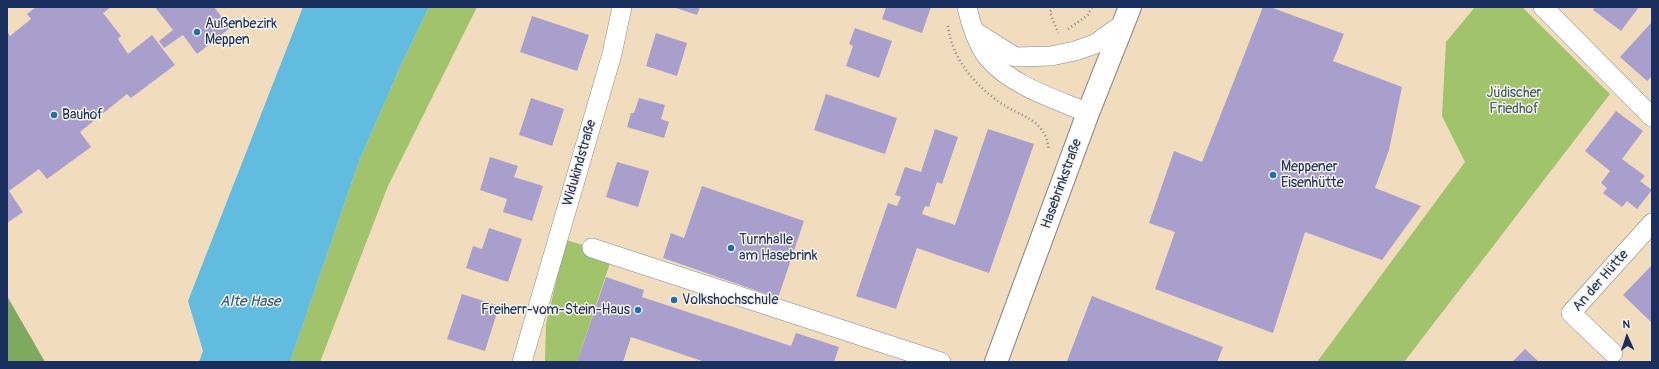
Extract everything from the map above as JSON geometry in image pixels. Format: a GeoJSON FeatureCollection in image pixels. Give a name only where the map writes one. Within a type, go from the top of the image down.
{"type":"FeatureCollection","features":[{"type":"Feature","properties":{"kind":"street","name":"Widukindstraße"},"geometry":{"type":"LineString","coordinates":[[522,362],[612,54],[622,7]]}},
{"type":"Feature","properties":{"kind":"street"},"geometry":{"type":"LineString","coordinates":[[967,7],[974,31],[988,58],[1018,83],[1088,112]]}},
{"type":"Feature","properties":{"kind":"street"},"geometry":{"type":"LineString","coordinates":[[1543,7],[1652,117]]}},
{"type":"Feature","properties":{"kind":"street"},"geometry":{"type":"LineString","coordinates":[[974,31],[1015,57],[1051,56],[1075,51],[1095,44],[1126,16]]}},
{"type":"Feature","properties":{"kind":"street","name":"Hasebrinkstraße"},"geometry":{"type":"LineString","coordinates":[[996,362],[1088,112],[1126,16]]}},
{"type":"Feature","properties":{"kind":"street","name":"An der Hütte"},"geometry":{"type":"LineString","coordinates":[[1613,353],[1571,312],[1652,224]]}},
{"type":"Feature","properties":{"kind":"street"},"geometry":{"type":"LineString","coordinates":[[592,248],[941,362]]}},
{"type":"Feature","properties":{"kind":"street","name":"Widukindstraße"},"geometry":{"type":"LineString","coordinates":[[535,319],[535,362]]}},
{"type":"Feature","properties":{"kind":"path"},"geometry":{"type":"LineString","coordinates":[[1053,7],[1050,12],[1058,34]]}},
{"type":"Feature","properties":{"kind":"path"},"geometry":{"type":"LineString","coordinates":[[1053,35],[1074,26],[1088,16],[1092,7]]}},
{"type":"Feature","properties":{"kind":"green space"},"geometry":{"type":"Polygon","coordinates":[[[429,7],[477,7],[388,186],[320,362],[290,362],[359,161],[401,65],[429,7]]]}},
{"type":"Feature","properties":{"kind":"green space","name":"Jüdischer Friedhof"},"geometry":{"type":"Polygon","coordinates":[[[1475,7],[1522,7],[1610,94],[1404,362],[1317,362],[1465,162],[1442,116],[1446,42],[1475,7]]]}},
{"type":"Feature","properties":{"kind":"green space"},"geometry":{"type":"Polygon","coordinates":[[[566,240],[613,254],[577,362],[545,362],[546,324],[566,240]]]}},
{"type":"Feature","properties":{"kind":"green space"},"geometry":{"type":"Polygon","coordinates":[[[7,296],[45,362],[7,362],[7,296]]]}},
{"type":"Feature","properties":{"kind":"water","name":"Alte Hase"},"geometry":{"type":"Polygon","coordinates":[[[303,7],[429,7],[401,65],[359,161],[290,362],[199,362],[203,351],[188,301],[303,7]]]}},
{"type":"Feature","properties":{"kind":"building","name":"Bauhof"},"geometry":{"type":"Polygon","coordinates":[[[36,7],[111,7],[103,13],[121,36],[118,39],[128,54],[152,35],[175,65],[131,98],[127,94],[80,132],[91,147],[47,179],[39,169],[9,191],[23,212],[7,223],[7,31],[10,36],[31,19],[27,14],[36,7]]]}},
{"type":"Feature","properties":{"kind":"building","name":"Außenbezirk Meppen"},"geometry":{"type":"Polygon","coordinates":[[[155,7],[214,7],[230,28],[197,54],[183,35],[164,48],[159,41],[173,30],[155,7]]]}},
{"type":"Feature","properties":{"kind":"building"},"geometry":{"type":"Polygon","coordinates":[[[673,7],[700,7],[697,15],[673,7]]]}},
{"type":"Feature","properties":{"kind":"building"},"geometry":{"type":"Polygon","coordinates":[[[886,7],[931,7],[922,33],[882,19],[886,7]]]}},
{"type":"Feature","properties":{"kind":"building","name":"Meppener Eisenhütte"},"geometry":{"type":"Polygon","coordinates":[[[1263,7],[1270,7],[1344,34],[1333,61],[1402,87],[1389,150],[1375,188],[1421,206],[1382,260],[1305,232],[1273,333],[1155,289],[1175,232],[1149,223],[1174,151],[1202,162],[1263,7]]]}},
{"type":"Feature","properties":{"kind":"building"},"geometry":{"type":"Polygon","coordinates":[[[1595,7],[1639,7],[1621,31],[1593,10],[1595,7]]]}},
{"type":"Feature","properties":{"kind":"building"},"geometry":{"type":"Polygon","coordinates":[[[532,16],[589,35],[577,71],[520,52],[532,16]]]}},
{"type":"Feature","properties":{"kind":"building"},"geometry":{"type":"Polygon","coordinates":[[[1652,22],[1652,76],[1647,81],[1620,57],[1652,22]]]}},
{"type":"Feature","properties":{"kind":"building"},"geometry":{"type":"Polygon","coordinates":[[[855,28],[892,41],[879,78],[846,66],[853,46],[849,44],[855,28]]]}},
{"type":"Feature","properties":{"kind":"building"},"geometry":{"type":"Polygon","coordinates":[[[656,33],[687,43],[677,76],[646,66],[656,33]]]}},
{"type":"Feature","properties":{"kind":"building"},"geometry":{"type":"Polygon","coordinates":[[[826,94],[897,118],[885,154],[814,130],[826,94]]]}},
{"type":"Feature","properties":{"kind":"building"},"geometry":{"type":"Polygon","coordinates":[[[531,98],[564,109],[552,146],[519,135],[531,98]]]}},
{"type":"Feature","properties":{"kind":"building"},"geometry":{"type":"Polygon","coordinates":[[[639,98],[665,105],[661,119],[669,122],[664,138],[627,127],[631,113],[634,113],[639,98]]]}},
{"type":"Feature","properties":{"kind":"building"},"geometry":{"type":"Polygon","coordinates":[[[1616,111],[1643,131],[1622,159],[1645,176],[1640,181],[1652,190],[1637,209],[1627,201],[1622,207],[1603,193],[1607,188],[1601,183],[1610,171],[1585,151],[1616,111]]]}},
{"type":"Feature","properties":{"kind":"building"},"geometry":{"type":"Polygon","coordinates":[[[935,129],[958,137],[942,184],[937,182],[929,207],[925,206],[922,214],[955,225],[988,129],[1034,144],[989,273],[917,248],[896,309],[856,296],[888,203],[897,206],[901,197],[895,195],[905,167],[921,172],[935,129]]]}},
{"type":"Feature","properties":{"kind":"building"},"geometry":{"type":"Polygon","coordinates":[[[490,157],[518,166],[514,177],[543,186],[532,221],[503,212],[507,199],[480,190],[490,157]]]}},
{"type":"Feature","properties":{"kind":"building"},"geometry":{"type":"Polygon","coordinates":[[[617,162],[649,171],[638,207],[606,197],[617,162]]]}},
{"type":"Feature","properties":{"kind":"building","name":"Turnhalle am Hasebrink"},"geometry":{"type":"Polygon","coordinates":[[[702,186],[804,221],[778,298],[663,258],[671,233],[684,238],[702,186]]]}},
{"type":"Feature","properties":{"kind":"building"},"geometry":{"type":"Polygon","coordinates":[[[489,228],[522,239],[508,282],[466,268],[473,246],[482,249],[489,228]]]}},
{"type":"Feature","properties":{"kind":"building"},"geometry":{"type":"Polygon","coordinates":[[[1652,265],[1652,323],[1623,295],[1652,265]]]}},
{"type":"Feature","properties":{"kind":"building","name":"Freiherr-vom-Stein-Haus"},"geometry":{"type":"Polygon","coordinates":[[[606,277],[644,290],[642,297],[791,346],[796,333],[839,347],[834,362],[705,362],[631,337],[623,362],[577,362],[606,277]]]}},
{"type":"Feature","properties":{"kind":"building"},"geometry":{"type":"Polygon","coordinates":[[[462,294],[499,306],[485,351],[447,339],[462,294]]]}},
{"type":"Feature","properties":{"kind":"building"},"geometry":{"type":"Polygon","coordinates":[[[1092,296],[1223,347],[1217,362],[1067,361],[1092,296]]]}},
{"type":"Feature","properties":{"kind":"building"},"geometry":{"type":"Polygon","coordinates":[[[1525,349],[1539,362],[1512,362],[1525,349]]]}},
{"type":"Feature","properties":{"kind":"place","name":"Außenbezirk Meppen"},"geometry":{"type":"Point","coordinates":[197,32]}},
{"type":"Feature","properties":{"kind":"place","name":"Bauhof"},"geometry":{"type":"Point","coordinates":[54,115]}},
{"type":"Feature","properties":{"kind":"place","name":"Meppener Eisenhütte"},"geometry":{"type":"Point","coordinates":[1273,175]}},
{"type":"Feature","properties":{"kind":"place","name":"Turnhalle am Hasebrink"},"geometry":{"type":"Point","coordinates":[731,248]}},
{"type":"Feature","properties":{"kind":"place","name":"Volkshochschule"},"geometry":{"type":"Point","coordinates":[674,300]}},
{"type":"Feature","properties":{"kind":"place","name":"Freiherr-vom-Stein-Haus"},"geometry":{"type":"Point","coordinates":[638,310]}}]}
